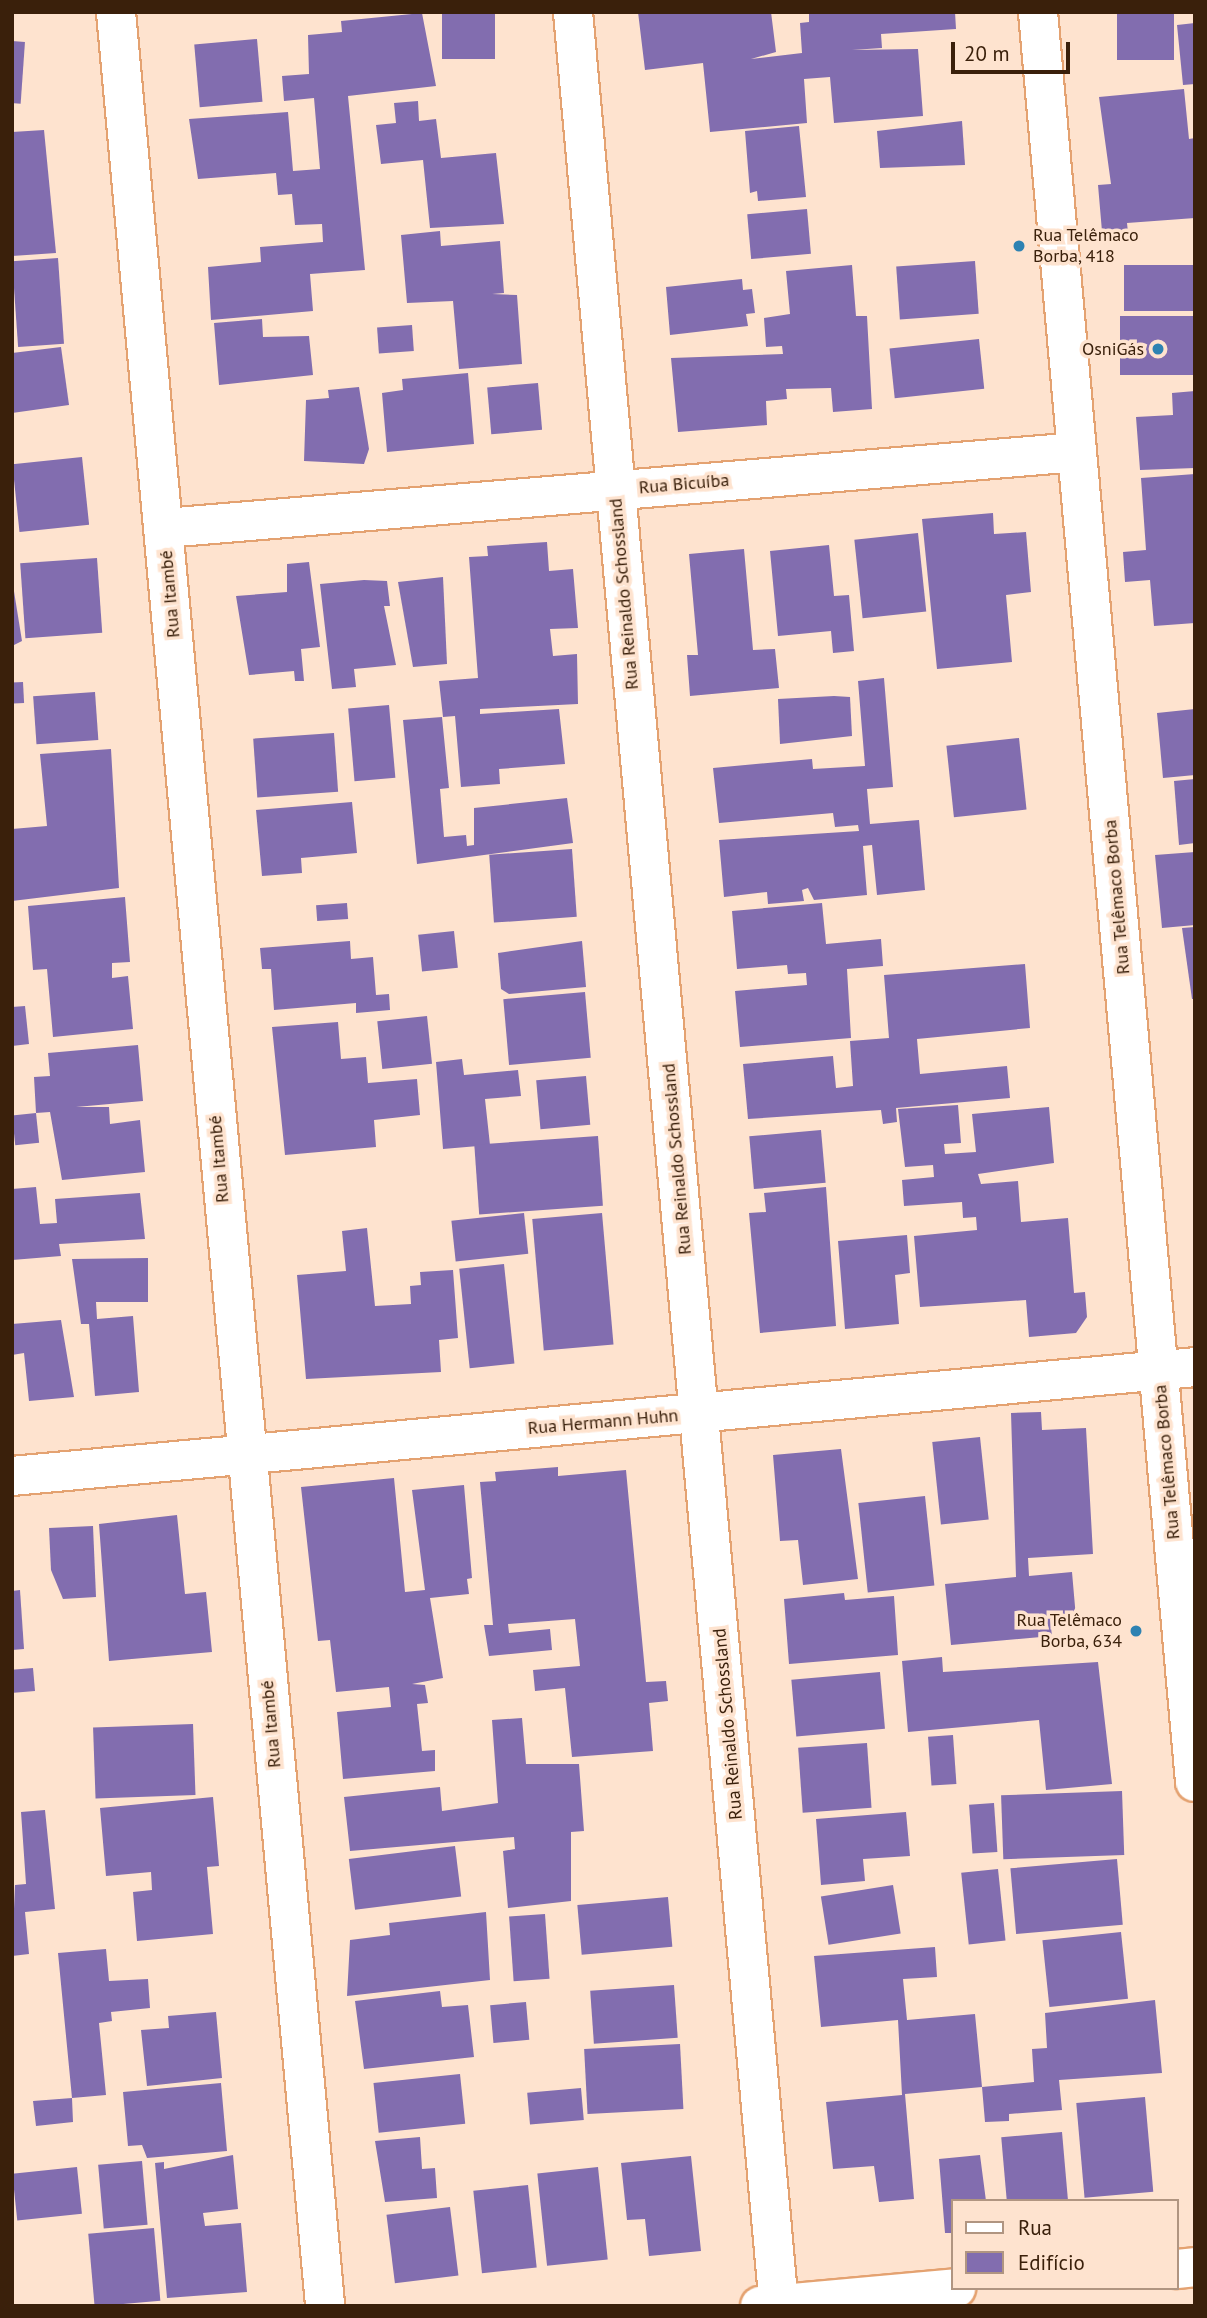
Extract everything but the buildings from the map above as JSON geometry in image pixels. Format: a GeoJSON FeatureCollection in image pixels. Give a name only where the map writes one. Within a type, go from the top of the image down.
{"type":"FeatureCollection","features":[{"type":"Feature","properties":{"kind":"street","name":"Rua Itambé"},"geometry":{"type":"LineString","coordinates":[[116,12],[165,528],[245,1455],[325,2306]]}},
{"type":"Feature","properties":{"kind":"street","name":"Rua Reinaldo Schossland"},"geometry":{"type":"LineString","coordinates":[[573,12],[700,1413],[773,2305]]}},
{"type":"Feature","properties":{"kind":"street","name":"Rua Telêmaco Borba"},"geometry":{"type":"LineString","coordinates":[[1038,12],[1077,452],[1177,1369],[1195,1782]]}},
{"type":"Feature","properties":{"kind":"street","name":"Rua Bicuíba"},"geometry":{"type":"LineString","coordinates":[[165,528],[1077,452]]}},
{"type":"Feature","properties":{"kind":"street","name":"Rua Hermann Huhn"},"geometry":{"type":"LineString","coordinates":[[12,1476],[1177,1369]]}},
{"type":"Feature","properties":{"kind":"street"},"geometry":{"type":"LineString","coordinates":[[773,2305],[951,2288]]}},
{"type":"Feature","properties":{"kind":"place","name":"Rua Telêmaco Borba, 418"},"geometry":{"type":"Point","coordinates":[1019,246]}},
{"type":"Feature","properties":{"kind":"place","name":"OsniGás"},"geometry":{"type":"Point","coordinates":[1158,349]}},
{"type":"Feature","properties":{"kind":"place","name":"Rua Telêmaco Borba, 634"},"geometry":{"type":"Point","coordinates":[1136,1631]}}]}
